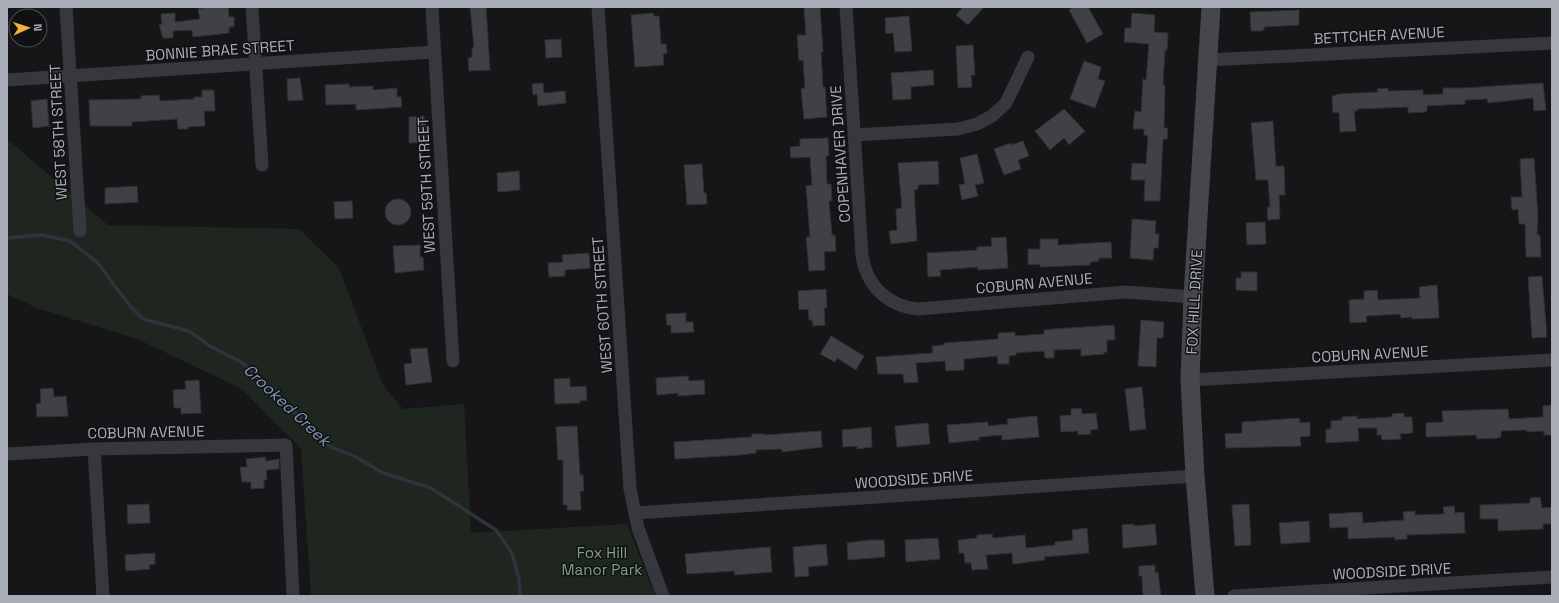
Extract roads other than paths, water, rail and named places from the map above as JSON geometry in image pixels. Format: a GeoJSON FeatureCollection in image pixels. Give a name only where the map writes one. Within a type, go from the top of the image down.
{"type":"FeatureCollection","features":[{"type":"Feature","properties":{"kind":"street","name":"WEST 58TH STREET"},"geometry":{"type":"LineString","coordinates":[[66,7],[80,231]]}},
{"type":"Feature","properties":{"kind":"street"},"geometry":{"type":"LineString","coordinates":[[252,7],[262,165]]}},
{"type":"Feature","properties":{"kind":"street","name":"WEST 59TH STREET"},"geometry":{"type":"LineString","coordinates":[[432,7],[453,361]]}},
{"type":"Feature","properties":{"kind":"street","name":"WEST 60TH STREET"},"geometry":{"type":"LineString","coordinates":[[598,7],[629,482],[634,513],[640,534],[663,596]]}},
{"type":"Feature","properties":{"kind":"street","name":"COPENHAVER DRIVE"},"geometry":{"type":"LineString","coordinates":[[846,7],[864,266],[869,279],[880,294]]}},
{"type":"Feature","properties":{"kind":"street","name":"FOX HILL DRIVE"},"geometry":{"type":"LineString","coordinates":[[1206,596],[1195,476],[1190,380],[1193,297],[1211,7]]}},
{"type":"Feature","properties":{"kind":"street","name":"BETTCHER AVENUE"},"geometry":{"type":"LineString","coordinates":[[1208,60],[1552,43]]}},
{"type":"Feature","properties":{"kind":"street","name":"BONNIE BRAE STREET"},"geometry":{"type":"LineString","coordinates":[[7,80],[434,52]]}},
{"type":"Feature","properties":{"kind":"street"},"geometry":{"type":"LineString","coordinates":[[854,135],[958,129],[977,124],[992,116],[1006,103],[1028,57]]}},
{"type":"Feature","properties":{"kind":"street","name":"COBURN AVENUE"},"geometry":{"type":"LineString","coordinates":[[880,294],[898,305],[918,309],[1126,292],[1193,297]]}},
{"type":"Feature","properties":{"kind":"street","name":"COBURN AVENUE"},"geometry":{"type":"LineString","coordinates":[[1190,380],[1552,360]]}},
{"type":"Feature","properties":{"kind":"street","name":"COBURN AVENUE"},"geometry":{"type":"LineString","coordinates":[[7,454],[94,449],[286,445],[293,596]]}},
{"type":"Feature","properties":{"kind":"street"},"geometry":{"type":"LineString","coordinates":[[94,449],[103,596]]}},
{"type":"Feature","properties":{"kind":"street","name":"WOODSIDE DRIVE"},"geometry":{"type":"LineString","coordinates":[[634,513],[1195,476]]}},
{"type":"Feature","properties":{"kind":"street","name":"WOODSIDE DRIVE"},"geometry":{"type":"LineString","coordinates":[[1234,596],[1552,577]]}},
{"type":"Feature","properties":{"kind":"waterway","name":"Crooked Creek"},"geometry":{"type":"LineString","coordinates":[[7,238],[41,235],[70,241],[97,262],[130,306],[143,319],[189,331],[210,346],[243,363],[331,447],[356,457],[383,473],[431,488],[496,530],[512,553],[519,579],[520,596]]}},
{"type":"Feature","properties":{"kind":"park label","name":"Fox Hill Manor Park"},"geometry":{"type":"Point","coordinates":[602,560]}}]}
